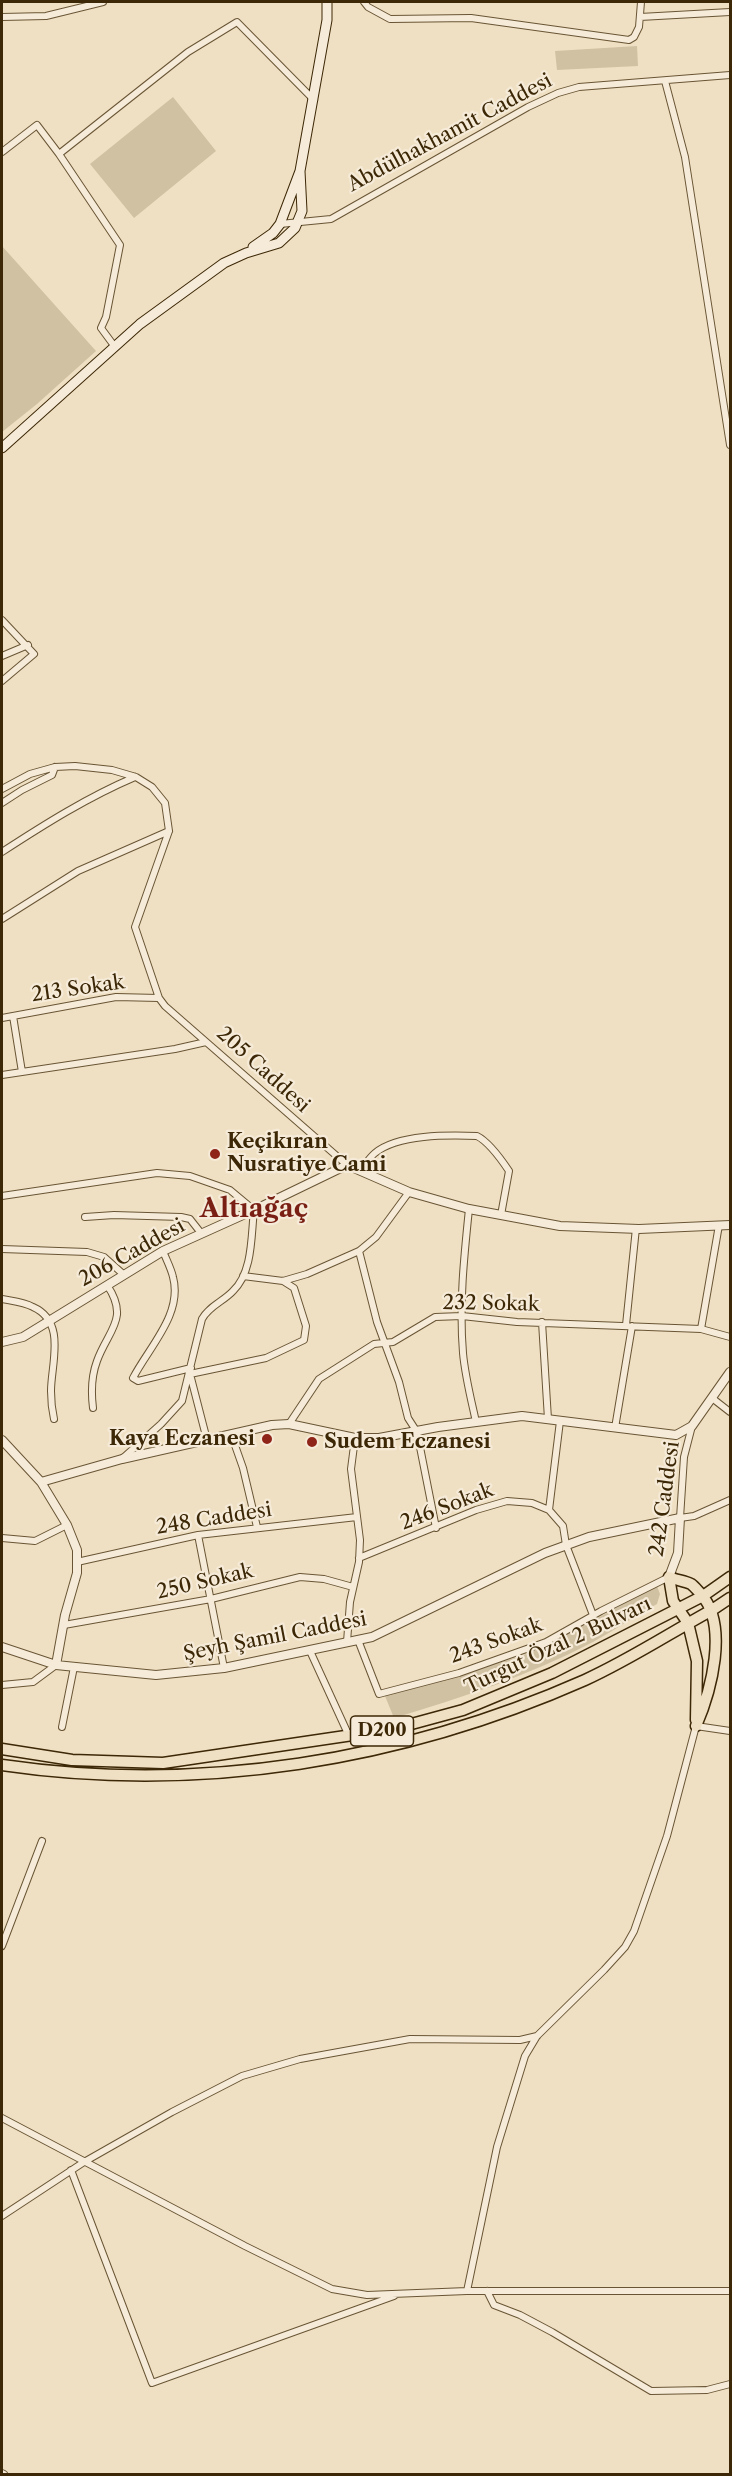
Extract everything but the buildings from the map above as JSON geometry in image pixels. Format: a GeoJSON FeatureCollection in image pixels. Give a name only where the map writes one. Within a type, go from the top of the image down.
{"type":"FeatureCollection","features":[{"type":"Feature","properties":{"kind":"highway"},"geometry":{"type":"LineString","coordinates":[[669,1577],[691,1584],[712,1610],[716,1633],[712,1668],[696,1726],[697,1661],[688,1623],[673,1601],[669,1577]]}},
{"type":"Feature","properties":{"kind":"highway","name":"Turgut Özal 2 Bulvarı"},"geometry":{"type":"LineString","coordinates":[[2,1749],[72,1760],[163,1763],[393,1729],[463,1710],[552,1673],[703,1596],[730,1577]]}},
{"type":"Feature","properties":{"kind":"highway","name":"Turgut Özal 2 Bulvarı"},"geometry":{"type":"LineString","coordinates":[[2,1765],[72,1773],[167,1775],[274,1768],[331,1760],[422,1739],[520,1707],[588,1679],[730,1598]]}},
{"type":"Feature","properties":{"kind":"main road"},"geometry":{"type":"LineString","coordinates":[[246,253],[273,233],[280,224],[300,171],[327,20],[327,2]]}},
{"type":"Feature","properties":{"kind":"main road"},"geometry":{"type":"LineString","coordinates":[[2,448],[140,324],[224,262],[279,243],[297,223],[302,211],[300,171]]}},
{"type":"Feature","properties":{"kind":"street"},"geometry":{"type":"LineString","coordinates":[[2,17],[46,16],[103,2]]}},
{"type":"Feature","properties":{"kind":"street"},"geometry":{"type":"LineString","coordinates":[[364,2],[368,7],[390,19],[471,18],[629,40],[634,37],[642,2]]}},
{"type":"Feature","properties":{"kind":"street"},"geometry":{"type":"LineString","coordinates":[[640,17],[730,12]]}},
{"type":"Feature","properties":{"kind":"street"},"geometry":{"type":"LineString","coordinates":[[59,154],[188,52],[237,22],[314,100]]}},
{"type":"Feature","properties":{"kind":"street","name":"Abdülhakhamit Caddesi"},"geometry":{"type":"LineString","coordinates":[[280,224],[331,219],[528,107],[558,93],[599,84],[730,75]]}},
{"type":"Feature","properties":{"kind":"street"},"geometry":{"type":"LineString","coordinates":[[665,81],[685,157],[730,445]]}},
{"type":"Feature","properties":{"kind":"street"},"geometry":{"type":"LineString","coordinates":[[2,152],[37,125],[120,245],[106,316],[101,328],[115,347]]}},
{"type":"Feature","properties":{"kind":"street"},"geometry":{"type":"LineString","coordinates":[[273,233],[279,243]]}},
{"type":"Feature","properties":{"kind":"street"},"geometry":{"type":"LineString","coordinates":[[2,620],[34,654],[2,681]]}},
{"type":"Feature","properties":{"kind":"street"},"geometry":{"type":"LineString","coordinates":[[2,656],[28,645]]}},
{"type":"Feature","properties":{"kind":"street"},"geometry":{"type":"LineString","coordinates":[[2,789],[30,774],[55,767],[75,766],[112,770],[136,777],[152,787],[165,803],[169,831],[78,872],[2,919]]}},
{"type":"Feature","properties":{"kind":"street"},"geometry":{"type":"LineString","coordinates":[[2,803],[22,789],[52,774],[55,767]]}},
{"type":"Feature","properties":{"kind":"street"},"geometry":{"type":"LineString","coordinates":[[2,852],[66,811],[136,777]]}},
{"type":"Feature","properties":{"kind":"street","name":"205 Caddesi"},"geometry":{"type":"LineString","coordinates":[[169,831],[135,927],[159,998],[165,1006],[347,1165],[409,1192],[469,1209],[560,1226],[636,1228],[730,1225]]}},
{"type":"Feature","properties":{"kind":"street","name":"213 Sokak"},"geometry":{"type":"LineString","coordinates":[[2,1018],[116,997],[159,998]]}},
{"type":"Feature","properties":{"kind":"street"},"geometry":{"type":"LineString","coordinates":[[13,1016],[22,1072]]}},
{"type":"Feature","properties":{"kind":"street"},"geometry":{"type":"LineString","coordinates":[[2,1075],[175,1049],[206,1042]]}},
{"type":"Feature","properties":{"kind":"street"},"geometry":{"type":"LineString","coordinates":[[360,1171],[376,1152],[391,1145],[435,1136],[477,1136],[482,1138],[509,1171],[501,1215]]}},
{"type":"Feature","properties":{"kind":"street","name":"206 Caddesi"},"geometry":{"type":"LineString","coordinates":[[2,1342],[23,1337],[163,1251],[347,1165]]}},
{"type":"Feature","properties":{"kind":"street"},"geometry":{"type":"LineString","coordinates":[[2,1196],[158,1173],[190,1176],[230,1190],[254,1210],[246,1269],[233,1292],[206,1312],[198,1333],[191,1371],[182,1401],[161,1424],[122,1459]]}},
{"type":"Feature","properties":{"kind":"street"},"geometry":{"type":"LineString","coordinates":[[283,1281],[307,1274],[359,1251],[376,1237],[409,1192]]}},
{"type":"Feature","properties":{"kind":"street"},"geometry":{"type":"LineString","coordinates":[[469,1209],[462,1273],[463,1355],[476,1422]]}},
{"type":"Feature","properties":{"kind":"street"},"geometry":{"type":"LineString","coordinates":[[85,1217],[114,1215],[181,1217],[190,1219],[201,1233]]}},
{"type":"Feature","properties":{"kind":"street"},"geometry":{"type":"LineString","coordinates":[[701,1329],[719,1225]]}},
{"type":"Feature","properties":{"kind":"street"},"geometry":{"type":"LineString","coordinates":[[615,1428],[629,1325],[636,1228]]}},
{"type":"Feature","properties":{"kind":"street"},"geometry":{"type":"LineString","coordinates":[[2,1249],[64,1250],[96,1254],[104,1257],[123,1274]]}},
{"type":"Feature","properties":{"kind":"street"},"geometry":{"type":"LineString","coordinates":[[163,1251],[173,1276],[172,1309],[133,1378],[138,1381],[266,1358],[304,1340],[306,1326],[294,1288],[283,1281],[243,1275]]}},
{"type":"Feature","properties":{"kind":"street"},"geometry":{"type":"LineString","coordinates":[[359,1251],[377,1322],[386,1343],[408,1418],[417,1432],[436,1528]]}},
{"type":"Feature","properties":{"kind":"street"},"geometry":{"type":"LineString","coordinates":[[93,1408],[92,1376],[97,1359],[119,1311],[114,1295],[107,1285]]}},
{"type":"Feature","properties":{"kind":"street"},"geometry":{"type":"LineString","coordinates":[[2,1299],[36,1308],[48,1321],[56,1339],[51,1390],[54,1419]]}},
{"type":"Feature","properties":{"kind":"street","name":"232 Sokak"},"geometry":{"type":"LineString","coordinates":[[289,1424],[319,1379],[374,1344],[393,1342],[435,1317],[462,1316],[518,1322],[701,1329],[730,1337]]}},
{"type":"Feature","properties":{"kind":"street"},"geometry":{"type":"LineString","coordinates":[[542,1322],[548,1419]]}},
{"type":"Feature","properties":{"kind":"street"},"geometry":{"type":"LineString","coordinates":[[191,1371],[207,1440]]}},
{"type":"Feature","properties":{"kind":"street"},"geometry":{"type":"LineString","coordinates":[[41,1482],[122,1459],[231,1434],[289,1424],[355,1438],[379,1438],[522,1416],[676,1435],[692,1426],[730,1372]]}},
{"type":"Feature","properties":{"kind":"street"},"geometry":{"type":"LineString","coordinates":[[712,1398],[730,1412]]}},
{"type":"Feature","properties":{"kind":"street"},"geometry":{"type":"LineString","coordinates":[[560,1421],[549,1510],[563,1526],[566,1545],[593,1615]]}},
{"type":"Feature","properties":{"kind":"street","name":"242 Caddesi"},"geometry":{"type":"LineString","coordinates":[[669,1577],[678,1552],[684,1457],[692,1426]]}},
{"type":"Feature","properties":{"kind":"street"},"geometry":{"type":"LineString","coordinates":[[231,1434],[243,1468],[257,1527]]}},
{"type":"Feature","properties":{"kind":"street"},"geometry":{"type":"LineString","coordinates":[[347,1642],[360,1540],[351,1469],[355,1438]]}},
{"type":"Feature","properties":{"kind":"street"},"geometry":{"type":"LineString","coordinates":[[2,1440],[41,1482],[67,1525],[77,1550],[77,1573],[56,1665],[33,1682],[2,1685]]}},
{"type":"Feature","properties":{"kind":"street"},"geometry":{"type":"LineString","coordinates":[[680,1518],[693,1516],[730,1500]]}},
{"type":"Feature","properties":{"kind":"street","name":"246 Sokak"},"geometry":{"type":"LineString","coordinates":[[359,1558],[476,1510],[507,1501],[532,1503],[549,1510]]}},
{"type":"Feature","properties":{"kind":"street","name":"248 Caddesi"},"geometry":{"type":"LineString","coordinates":[[77,1562],[198,1534],[357,1517]]}},
{"type":"Feature","properties":{"kind":"street","name":"Şeyh Şamil Caddesi"},"geometry":{"type":"LineString","coordinates":[[2,1647],[56,1665],[156,1675],[224,1668],[372,1637],[545,1553],[589,1537],[632,1526],[680,1518]]}},
{"type":"Feature","properties":{"kind":"street"},"geometry":{"type":"LineString","coordinates":[[2,1539],[35,1541],[67,1525]]}},
{"type":"Feature","properties":{"kind":"street"},"geometry":{"type":"LineString","coordinates":[[198,1534],[224,1668]]}},
{"type":"Feature","properties":{"kind":"street","name":"250 Sokak"},"geometry":{"type":"LineString","coordinates":[[64,1625],[211,1599],[300,1577],[324,1579],[353,1587]]}},
{"type":"Feature","properties":{"kind":"street","name":"243 Sokak"},"geometry":{"type":"LineString","coordinates":[[358,1640],[379,1694],[459,1673],[546,1642],[593,1615],[669,1577]]}},
{"type":"Feature","properties":{"kind":"street"},"geometry":{"type":"LineString","coordinates":[[310,1651],[349,1736]]}},
{"type":"Feature","properties":{"kind":"street"},"geometry":{"type":"LineString","coordinates":[[62,1727],[74,1667]]}},
{"type":"Feature","properties":{"kind":"street"},"geometry":{"type":"LineString","coordinates":[[467,2291],[497,2147],[525,2056],[537,2036],[604,1970],[625,1947],[634,1931],[667,1836],[696,1726],[730,1731]]}},
{"type":"Feature","properties":{"kind":"street"},"geometry":{"type":"LineString","coordinates":[[2,1946],[42,1841]]}},
{"type":"Feature","properties":{"kind":"street"},"geometry":{"type":"LineString","coordinates":[[2,2216],[84,2162],[206,2093],[242,2076],[300,2059],[410,2039],[520,2040],[537,2036]]}},
{"type":"Feature","properties":{"kind":"street"},"geometry":{"type":"LineString","coordinates":[[2,2118],[244,2246],[332,2289],[367,2295],[467,2291],[730,2291]]}},
{"type":"Feature","properties":{"kind":"street"},"geometry":{"type":"LineString","coordinates":[[71,2170],[152,2383],[401,2294]]}},
{"type":"Feature","properties":{"kind":"street"},"geometry":{"type":"LineString","coordinates":[[488,2291],[494,2305],[520,2315],[552,2332],[651,2391],[707,2390],[730,2384]]}},
{"type":"Feature","properties":{"kind":"shaded area"},"geometry":{"type":"Polygon","coordinates":[[[637,46],[638,66],[557,70],[555,51],[637,46]]]}},
{"type":"Feature","properties":{"kind":"shaded area"},"geometry":{"type":"Polygon","coordinates":[[[173,97],[216,151],[134,218],[90,164],[173,97]]]}},
{"type":"Feature","properties":{"kind":"shaded area"},"geometry":{"type":"Polygon","coordinates":[[[2,246],[96,351],[2,432],[2,246]]]}},
{"type":"Feature","properties":{"kind":"shaded area"},"geometry":{"type":"Polygon","coordinates":[[[657,1586],[660,1594],[657,1604],[593,1642],[495,1685],[394,1718],[385,1696],[521,1656],[549,1644],[657,1586]]]}},
{"type":"Feature","properties":{"kind":"place","name":"Keçikıran Nusratiye Cami"},"geometry":{"type":"Point","coordinates":[215,1154]}},
{"type":"Feature","properties":{"kind":"place","name":"Kaya Eczanesi"},"geometry":{"type":"Point","coordinates":[267,1439]}},
{"type":"Feature","properties":{"kind":"place","name":"Sudem Eczanesi"},"geometry":{"type":"Point","coordinates":[312,1442]}},
{"type":"Feature","properties":{"kind":"district","name":"Altıağaç"},"geometry":{"type":"Point","coordinates":[254,1209]}}]}
